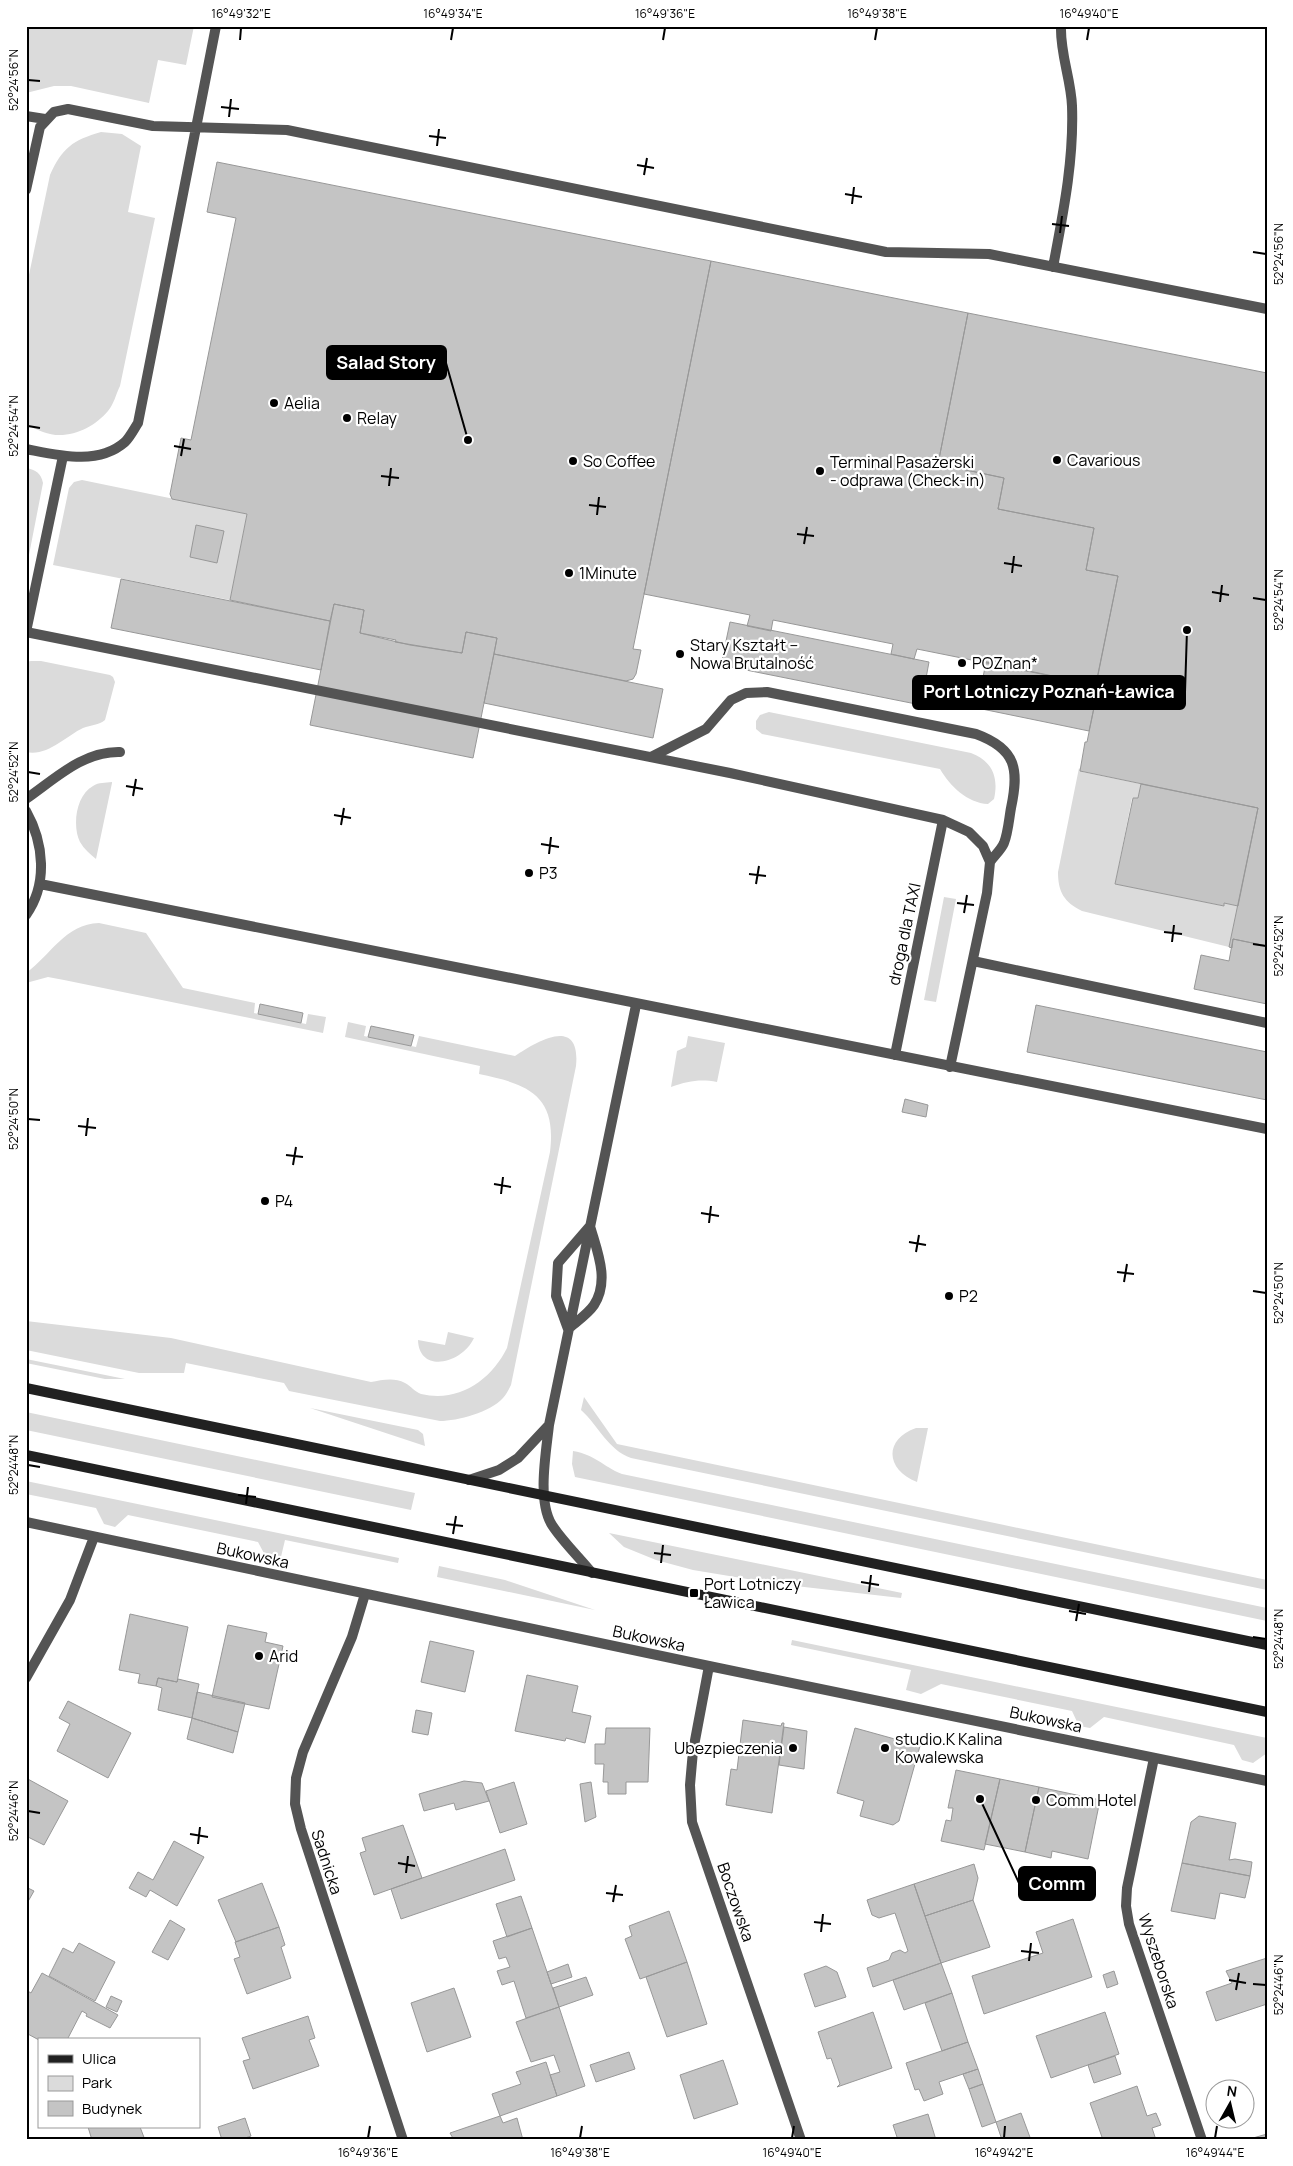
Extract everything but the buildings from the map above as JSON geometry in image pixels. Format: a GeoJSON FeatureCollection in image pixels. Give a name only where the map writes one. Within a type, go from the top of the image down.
{"type":"FeatureCollection","features":[{"type":"Feature","properties":{"kind":"main road"},"geometry":{"type":"LineString","coordinates":[[26,1388],[1267,1645]]}},
{"type":"Feature","properties":{"kind":"main road"},"geometry":{"type":"LineString","coordinates":[[26,1455],[1263,1711]]}},
{"type":"Feature","properties":{"kind":"street"},"geometry":{"type":"LineString","coordinates":[[26,449],[63,456],[85,457],[104,453],[125,442],[138,423],[216,26]]}},
{"type":"Feature","properties":{"kind":"street"},"geometry":{"type":"LineString","coordinates":[[1054,267],[1064,210],[1072,144],[1072,104],[1061,49],[1061,26]]}},
{"type":"Feature","properties":{"kind":"street"},"geometry":{"type":"LineString","coordinates":[[26,190],[40,126],[54,112],[68,109],[153,126],[287,130],[886,252],[988,254],[1267,309]]}},
{"type":"Feature","properties":{"kind":"street"},"geometry":{"type":"LineString","coordinates":[[26,116],[45,119]]}},
{"type":"Feature","properties":{"kind":"street"},"geometry":{"type":"LineString","coordinates":[[63,456],[26,632],[651,757],[943,820],[970,832],[983,846],[990,862],[987,893],[950,1067]]}},
{"type":"Feature","properties":{"kind":"street"},"geometry":{"type":"LineString","coordinates":[[651,757],[706,729],[731,700],[746,693],[767,692],[976,734],[992,740],[1005,752],[1013,764],[1016,782],[1004,844],[990,862]]}},
{"type":"Feature","properties":{"kind":"street"},"geometry":{"type":"LineString","coordinates":[[26,799],[81,761],[108,752],[120,752]]}},
{"type":"Feature","properties":{"kind":"street"},"geometry":{"type":"LineString","coordinates":[[26,811],[36,827],[42,855],[40,884],[31,908],[26,915]]}},
{"type":"Feature","properties":{"kind":"street","name":"droga dla TAXI"},"geometry":{"type":"LineString","coordinates":[[895,1055],[943,820]]}},
{"type":"Feature","properties":{"kind":"street"},"geometry":{"type":"LineString","coordinates":[[40,884],[1267,1129]]}},
{"type":"Feature","properties":{"kind":"street"},"geometry":{"type":"LineString","coordinates":[[973,962],[1267,1023]]}},
{"type":"Feature","properties":{"kind":"street"},"geometry":{"type":"LineString","coordinates":[[592,1573],[552,1525],[546,1510],[545,1495],[549,1425],[636,1004]]}},
{"type":"Feature","properties":{"kind":"street"},"geometry":{"type":"LineString","coordinates":[[568,1329],[556,1296],[558,1263],[590,1226]]}},
{"type":"Feature","properties":{"kind":"street"},"geometry":{"type":"LineString","coordinates":[[568,1329],[594,1305],[600,1288],[603,1271],[590,1226]]}},
{"type":"Feature","properties":{"kind":"street"},"geometry":{"type":"LineString","coordinates":[[469,1480],[499,1470],[518,1458],[549,1425]]}},
{"type":"Feature","properties":{"kind":"street","name":"Bukowska"},"geometry":{"type":"LineString","coordinates":[[26,1522],[1267,1781]]}},
{"type":"Feature","properties":{"kind":"street"},"geometry":{"type":"LineString","coordinates":[[26,1678],[70,1600],[94,1537]]}},
{"type":"Feature","properties":{"kind":"street","name":"Sadnicka"},"geometry":{"type":"LineString","coordinates":[[365,1594],[352,1637],[303,1752],[296,1778],[295,1804],[301,1829],[403,2140]]}},
{"type":"Feature","properties":{"kind":"street","name":"Boczowska"},"geometry":{"type":"LineString","coordinates":[[709,1666],[693,1751],[690,1785],[692,1822],[802,2140]]}},
{"type":"Feature","properties":{"kind":"street","name":"Wyszeborska"},"geometry":{"type":"LineString","coordinates":[[1154,1758],[1126,1906],[1129,1924],[1202,2140]]}},
{"type":"Feature","properties":{"kind":"green space"},"geometry":{"type":"Polygon","coordinates":[[[26,26],[194,26],[186,65],[158,60],[149,103],[71,86],[54,86],[26,93],[26,26]]]}},
{"type":"Feature","properties":{"kind":"green space"},"geometry":{"type":"Polygon","coordinates":[[[101,132],[122,134],[141,146],[128,212],[155,218],[120,386],[113,402],[102,417],[87,428],[70,434],[52,434],[34,428],[26,422],[26,289],[50,175],[54,166],[70,146],[83,138],[101,132]]]}},
{"type":"Feature","properties":{"kind":"green space"},"geometry":{"type":"Polygon","coordinates":[[[26,468],[38,472],[43,483],[28,560],[26,468]]]}},
{"type":"Feature","properties":{"kind":"green space"},"geometry":{"type":"Polygon","coordinates":[[[82,480],[247,514],[230,600],[53,565],[69,488],[74,482],[82,480]]]}},
{"type":"Feature","properties":{"kind":"green space"},"geometry":{"type":"Polygon","coordinates":[[[41,661],[113,677],[115,682],[105,720],[83,728],[49,749],[34,753],[26,752],[26,662],[41,661]]]}},
{"type":"Feature","properties":{"kind":"green space"},"geometry":{"type":"Polygon","coordinates":[[[769,712],[971,753],[984,760],[992,771],[995,784],[994,799],[988,804],[966,797],[949,782],[940,769],[762,734],[756,729],[756,721],[760,715],[769,712]]]}},
{"type":"Feature","properties":{"kind":"green space"},"geometry":{"type":"Polygon","coordinates":[[[1079,768],[1083,772],[1141,784],[1138,798],[1132,798],[1115,884],[1223,906],[1224,903],[1238,906],[1229,947],[1082,911],[1066,900],[1059,885],[1058,872],[1079,768]]]}},
{"type":"Feature","properties":{"kind":"green space"},"geometry":{"type":"Polygon","coordinates":[[[112,782],[96,859],[80,842],[76,828],[77,811],[79,803],[87,790],[98,784],[112,782]]]}},
{"type":"Feature","properties":{"kind":"green space"},"geometry":{"type":"Polygon","coordinates":[[[944,897],[956,899],[936,1002],[924,1000],[944,897]]]}},
{"type":"Feature","properties":{"kind":"green space"},"geometry":{"type":"Polygon","coordinates":[[[99,923],[146,933],[183,988],[255,1003],[254,1013],[306,1024],[308,1014],[326,1017],[323,1033],[48,977],[26,983],[26,973],[59,942],[77,929],[99,923]]]}},
{"type":"Feature","properties":{"kind":"green space"},"geometry":{"type":"Polygon","coordinates":[[[348,1022],[366,1026],[364,1036],[416,1047],[419,1036],[515,1056],[545,1039],[565,1036],[572,1041],[576,1050],[576,1066],[511,1385],[503,1398],[490,1408],[473,1415],[440,1421],[289,1391],[284,1383],[186,1363],[184,1373],[139,1373],[26,1350],[26,1321],[171,1338],[371,1382],[397,1380],[421,1394],[435,1396],[461,1392],[483,1379],[492,1370],[507,1348],[550,1152],[551,1133],[549,1117],[544,1105],[536,1095],[512,1082],[479,1074],[480,1066],[345,1037],[348,1022]]]}},
{"type":"Feature","properties":{"kind":"green space"},"geometry":{"type":"Polygon","coordinates":[[[688,1036],[725,1043],[717,1082],[694,1081],[671,1087],[677,1051],[686,1047],[688,1036]]]}},
{"type":"Feature","properties":{"kind":"green space"},"geometry":{"type":"Polygon","coordinates":[[[448,1332],[474,1338],[468,1347],[451,1359],[442,1362],[425,1358],[420,1351],[418,1340],[445,1345],[448,1332]]]}},
{"type":"Feature","properties":{"kind":"green space"},"geometry":{"type":"Polygon","coordinates":[[[26,1359],[125,1379],[105,1379],[26,1363],[26,1359]]]}},
{"type":"Feature","properties":{"kind":"green space"},"geometry":{"type":"Polygon","coordinates":[[[584,1397],[617,1444],[1267,1580],[1267,1590],[631,1458],[616,1449],[581,1410],[584,1397]]]}},
{"type":"Feature","properties":{"kind":"green space"},"geometry":{"type":"Polygon","coordinates":[[[310,1408],[418,1430],[423,1434],[425,1446],[310,1408]]]}},
{"type":"Feature","properties":{"kind":"green space"},"geometry":{"type":"Polygon","coordinates":[[[26,1412],[415,1493],[411,1510],[26,1430],[26,1412]]]}},
{"type":"Feature","properties":{"kind":"green space"},"geometry":{"type":"Polygon","coordinates":[[[916,1428],[928,1428],[917,1482],[899,1470],[894,1463],[892,1455],[898,1440],[905,1433],[916,1428]]]}},
{"type":"Feature","properties":{"kind":"green space"},"geometry":{"type":"Polygon","coordinates":[[[573,1451],[588,1455],[622,1474],[1267,1608],[1267,1621],[575,1477],[572,1464],[573,1451]]]}},
{"type":"Feature","properties":{"kind":"green space"},"geometry":{"type":"Polygon","coordinates":[[[26,1481],[399,1558],[398,1563],[285,1540],[280,1561],[267,1559],[258,1542],[128,1515],[115,1527],[104,1524],[96,1508],[26,1494],[26,1481]]]}},
{"type":"Feature","properties":{"kind":"green space"},"geometry":{"type":"Polygon","coordinates":[[[609,1533],[902,1593],[901,1598],[778,1584],[693,1570],[656,1560],[624,1547],[609,1533]]]}},
{"type":"Feature","properties":{"kind":"green space"},"geometry":{"type":"Polygon","coordinates":[[[439,1566],[505,1580],[595,1610],[437,1577],[439,1566]]]}},
{"type":"Feature","properties":{"kind":"green space"},"geometry":{"type":"Polygon","coordinates":[[[792,1640],[1267,1738],[1267,1753],[1253,1763],[1242,1760],[1234,1745],[1104,1717],[1090,1728],[1079,1726],[1072,1711],[941,1684],[921,1694],[906,1690],[911,1670],[791,1645],[792,1640]]]}},
{"type":"Feature","properties":{"kind":"place","name":"Aelia"},"geometry":{"type":"Point","coordinates":[274,403]}},
{"type":"Feature","properties":{"kind":"place","name":"Relay"},"geometry":{"type":"Point","coordinates":[347,418]}},
{"type":"Feature","properties":{"kind":"place","name":"Salad Story"},"geometry":{"type":"Point","coordinates":[468,440]}},
{"type":"Feature","properties":{"kind":"place","name":"Cavarious"},"geometry":{"type":"Point","coordinates":[1057,460]}},
{"type":"Feature","properties":{"kind":"place","name":"So Coffee"},"geometry":{"type":"Point","coordinates":[573,461]}},
{"type":"Feature","properties":{"kind":"place","name":"Terminal Pasażerski - odprawa (Check-in)"},"geometry":{"type":"Point","coordinates":[820,471]}},
{"type":"Feature","properties":{"kind":"place","name":"1Minute"},"geometry":{"type":"Point","coordinates":[569,573]}},
{"type":"Feature","properties":{"kind":"place","name":"Port Lotniczy Poznań-Ławica"},"geometry":{"type":"Point","coordinates":[1187,630]}},
{"type":"Feature","properties":{"kind":"place","name":"Stary Kształt – Nowa Brutalność"},"geometry":{"type":"Point","coordinates":[680,654]}},
{"type":"Feature","properties":{"kind":"place","name":"POZnan*"},"geometry":{"type":"Point","coordinates":[962,663]}},
{"type":"Feature","properties":{"kind":"place","name":"P3"},"geometry":{"type":"Point","coordinates":[529,873]}},
{"type":"Feature","properties":{"kind":"place","name":"P4"},"geometry":{"type":"Point","coordinates":[265,1201]}},
{"type":"Feature","properties":{"kind":"place","name":"P2"},"geometry":{"type":"Point","coordinates":[949,1296]}},
{"type":"Feature","properties":{"kind":"place","name":"Port Lotniczy Ławica"},"geometry":{"type":"Point","coordinates":[694,1593]}},
{"type":"Feature","properties":{"kind":"place","name":"Arid"},"geometry":{"type":"Point","coordinates":[259,1656]}},
{"type":"Feature","properties":{"kind":"place","name":"Ubezpieczenia"},"geometry":{"type":"Point","coordinates":[793,1748]}},
{"type":"Feature","properties":{"kind":"place","name":"studio.K Kalina Kowalewska"},"geometry":{"type":"Point","coordinates":[885,1748]}},
{"type":"Feature","properties":{"kind":"place","name":"Comm"},"geometry":{"type":"Point","coordinates":[980,1799]}},
{"type":"Feature","properties":{"kind":"place","name":"Comm Hotel"},"geometry":{"type":"Point","coordinates":[1036,1800]}}]}
